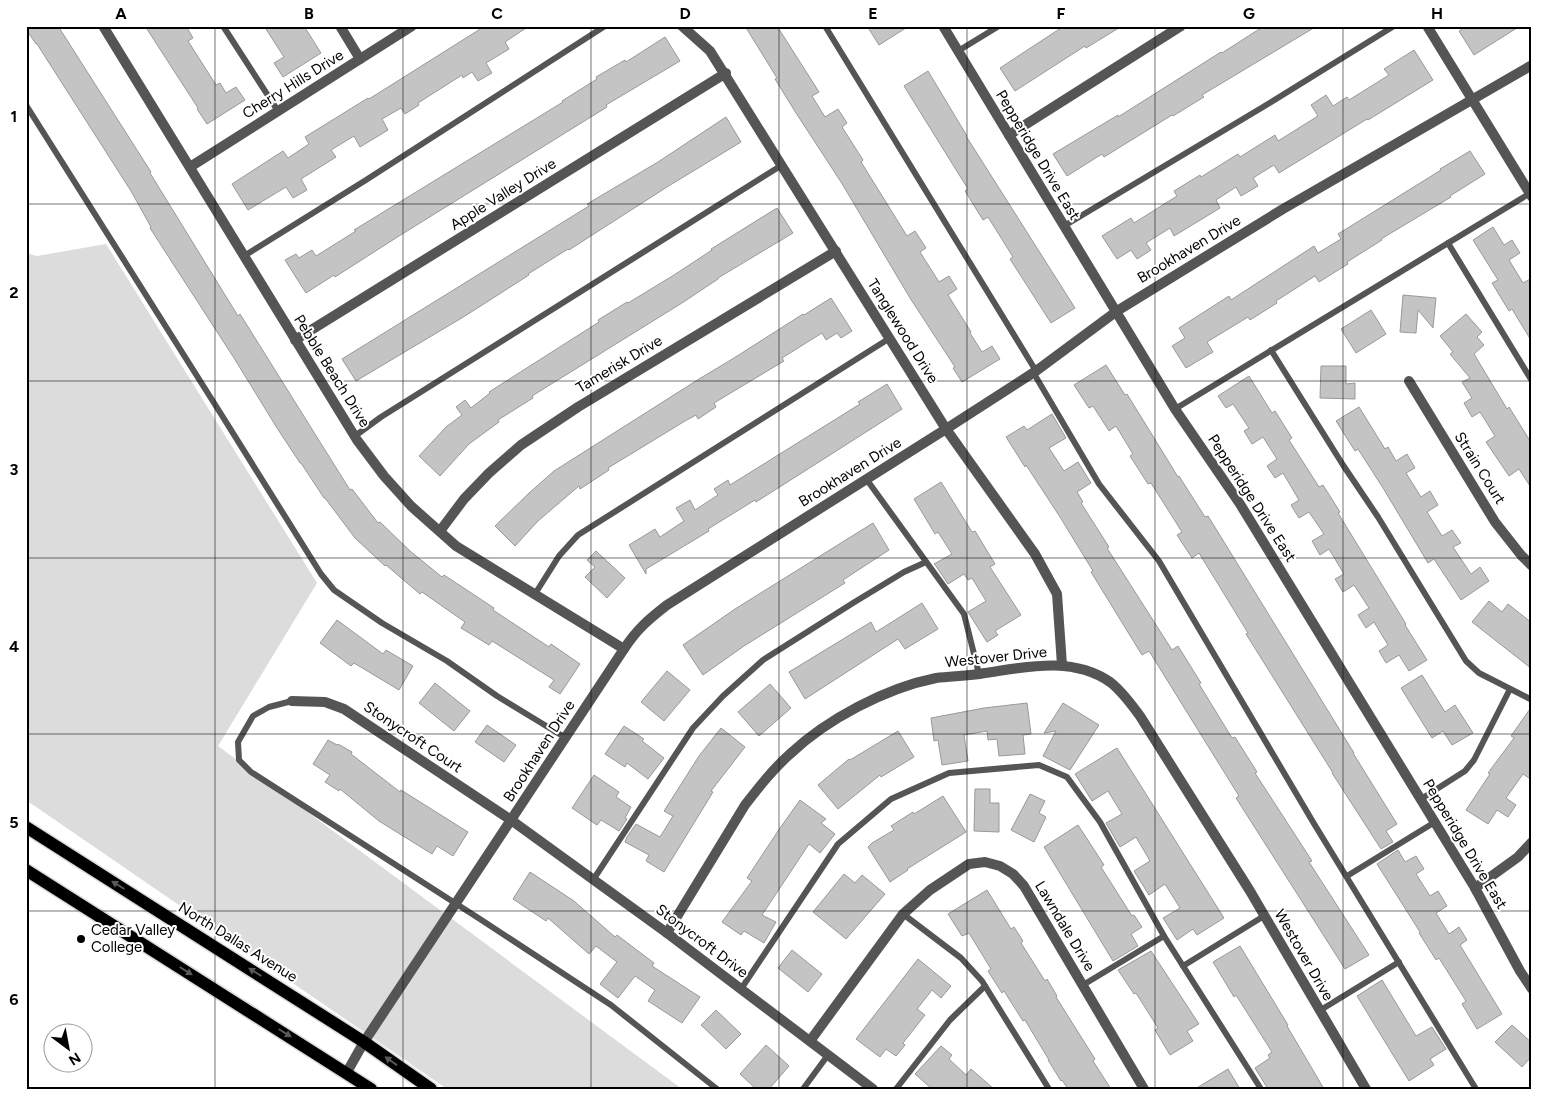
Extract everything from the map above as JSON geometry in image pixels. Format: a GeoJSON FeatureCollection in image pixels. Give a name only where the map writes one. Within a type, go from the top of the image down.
{"type":"FeatureCollection","features":[{"type":"Feature","properties":{"kind":"main road","name":"North Dallas Avenue"},"geometry":{"type":"LineString","coordinates":[[26,827],[364,1042],[431,1089]]}},
{"type":"Feature","properties":{"kind":"main road"},"geometry":{"type":"LineString","coordinates":[[26,870],[371,1089]]}},
{"type":"Feature","properties":{"kind":"street","name":"Pebble Beach Drive"},"geometry":{"type":"LineString","coordinates":[[102,26],[355,436],[384,476],[411,506],[456,546],[624,649]]}},
{"type":"Feature","properties":{"kind":"street"},"geometry":{"type":"LineString","coordinates":[[340,26],[360,59]]}},
{"type":"Feature","properties":{"kind":"street","name":"Cherry Hills Drive"},"geometry":{"type":"LineString","coordinates":[[190,166],[412,26]]}},
{"type":"Feature","properties":{"kind":"street","name":"Tanglewood Drive"},"geometry":{"type":"LineString","coordinates":[[682,26],[710,51],[726,73],[946,429],[1035,554],[1057,594],[1062,665]]}},
{"type":"Feature","properties":{"kind":"street","name":"Pepperidge Drive East"},"geometry":{"type":"LineString","coordinates":[[942,26],[1175,408],[1240,504],[1421,799],[1475,888],[1520,971],[1532,989]]}},
{"type":"Feature","properties":{"kind":"street"},"geometry":{"type":"LineString","coordinates":[[1009,135],[1181,26]]}},
{"type":"Feature","properties":{"kind":"street"},"geometry":{"type":"LineString","coordinates":[[1427,26],[1531,194]]}},
{"type":"Feature","properties":{"kind":"street","name":"Brookhaven Drive"},"geometry":{"type":"LineString","coordinates":[[347,1072],[364,1042],[624,649],[640,628],[667,605],[946,429],[1034,371],[1117,311],[1283,209],[1532,65]]}},
{"type":"Feature","properties":{"kind":"street","name":"Apple Valley Drive"},"geometry":{"type":"LineString","coordinates":[[295,340],[726,73]]}},
{"type":"Feature","properties":{"kind":"street","name":"Tamerisk Drive"},"geometry":{"type":"LineString","coordinates":[[440,531],[476,486],[521,445],[578,407],[836,251]]}},
{"type":"Feature","properties":{"kind":"street","name":"Strain Court"},"geometry":{"type":"LineString","coordinates":[[1409,382],[1495,522],[1532,566]]}},
{"type":"Feature","properties":{"kind":"street","name":"Westover Drive"},"geometry":{"type":"LineString","coordinates":[[667,932],[745,805],[759,786],[791,752],[839,718],[885,694],[935,679],[1051,664],[1078,668],[1109,682],[1130,703],[1145,724],[1264,916],[1366,1089]]}},
{"type":"Feature","properties":{"kind":"street","name":"Stonycroft Court"},"geometry":{"type":"LineString","coordinates":[[292,701],[325,702],[344,709],[511,820]]}},
{"type":"Feature","properties":{"kind":"street","name":"Stonycroft Drive"},"geometry":{"type":"LineString","coordinates":[[511,820],[667,932],[873,1089]]}},
{"type":"Feature","properties":{"kind":"street"},"geometry":{"type":"LineString","coordinates":[[1475,888],[1518,858],[1532,842]]}},
{"type":"Feature","properties":{"kind":"street","name":"Lawndale Drive"},"geometry":{"type":"LineString","coordinates":[[810,1041],[903,914],[930,890],[969,864],[985,862],[1000,866],[1013,874],[1024,886],[1144,1089]]}},
{"type":"Feature","properties":{"kind":"lane"},"geometry":{"type":"LineString","coordinates":[[223,26],[278,111]]}},
{"type":"Feature","properties":{"kind":"lane"},"geometry":{"type":"LineString","coordinates":[[244,256],[605,26]]}},
{"type":"Feature","properties":{"kind":"lane"},"geometry":{"type":"LineString","coordinates":[[825,26],[1034,371],[1099,484],[1159,561],[1346,876],[1476,1089]]}},
{"type":"Feature","properties":{"kind":"lane"},"geometry":{"type":"LineString","coordinates":[[958,51],[999,26]]}},
{"type":"Feature","properties":{"kind":"lane"},"geometry":{"type":"LineString","coordinates":[[1064,226],[1394,26]]}},
{"type":"Feature","properties":{"kind":"lane"},"geometry":{"type":"LineString","coordinates":[[26,105],[321,574],[334,590],[382,623],[447,661],[498,696],[566,738]]}},
{"type":"Feature","properties":{"kind":"lane"},"geometry":{"type":"LineString","coordinates":[[355,436],[782,165]]}},
{"type":"Feature","properties":{"kind":"lane"},"geometry":{"type":"LineString","coordinates":[[1175,408],[1531,194]]}},
{"type":"Feature","properties":{"kind":"lane"},"geometry":{"type":"LineString","coordinates":[[1448,243],[1532,382]]}},
{"type":"Feature","properties":{"kind":"lane"},"geometry":{"type":"LineString","coordinates":[[535,594],[559,556],[578,535],[890,338]]}},
{"type":"Feature","properties":{"kind":"lane"},"geometry":{"type":"LineString","coordinates":[[1271,350],[1343,466],[1378,517],[1466,661],[1478,673],[1532,700]]}},
{"type":"Feature","properties":{"kind":"lane"},"geometry":{"type":"LineString","coordinates":[[867,480],[964,614],[979,674]]}},
{"type":"Feature","properties":{"kind":"lane"},"geometry":{"type":"LineString","coordinates":[[593,880],[693,728],[723,696],[763,660],[904,572],[926,562]]}},
{"type":"Feature","properties":{"kind":"lane"},"geometry":{"type":"LineString","coordinates":[[1421,799],[1465,771],[1474,760],[1510,689]]}},
{"type":"Feature","properties":{"kind":"lane"},"geometry":{"type":"LineString","coordinates":[[292,701],[269,706],[253,716],[238,742],[239,760],[251,772],[611,1005],[717,1089]]}},
{"type":"Feature","properties":{"kind":"lane"},"geometry":{"type":"LineString","coordinates":[[741,989],[838,844],[891,799],[949,773],[1038,764],[1067,777],[1100,822],[1164,936],[1261,1089]]}},
{"type":"Feature","properties":{"kind":"lane"},"geometry":{"type":"LineString","coordinates":[[1346,876],[1435,822]]}},
{"type":"Feature","properties":{"kind":"lane"},"geometry":{"type":"LineString","coordinates":[[903,914],[961,958],[985,986],[1048,1089]]}},
{"type":"Feature","properties":{"kind":"lane"},"geometry":{"type":"LineString","coordinates":[[1183,966],[1264,916]]}},
{"type":"Feature","properties":{"kind":"lane"},"geometry":{"type":"LineString","coordinates":[[1083,985],[1164,936]]}},
{"type":"Feature","properties":{"kind":"lane"},"geometry":{"type":"LineString","coordinates":[[1320,1011],[1399,962]]}},
{"type":"Feature","properties":{"kind":"lane"},"geometry":{"type":"LineString","coordinates":[[896,1089],[950,1020],[985,986]]}},
{"type":"Feature","properties":{"kind":"lane"},"geometry":{"type":"LineString","coordinates":[[804,1089],[828,1055]]}},
{"type":"Feature","properties":{"kind":"shaded area"},"geometry":{"type":"Polygon","coordinates":[[[106,244],[317,583],[218,746],[682,1089],[447,1089],[26,800],[26,253],[37,256],[106,244]]]}},
{"type":"Feature","properties":{"kind":"building"},"geometry":{"type":"Polygon","coordinates":[[[26,26],[58,26],[151,172],[238,316],[240,314],[350,490],[352,489],[378,523],[380,522],[410,551],[442,577],[444,575],[549,647],[551,644],[580,664],[560,694],[549,687],[554,680],[492,641],[489,645],[461,628],[465,622],[422,592],[420,594],[385,566],[355,538],[324,498],[277,428],[150,228],[131,191],[26,29],[26,26]]]}},
{"type":"Feature","properties":{"kind":"building"},"geometry":{"type":"Polygon","coordinates":[[[145,26],[186,26],[193,38],[188,41],[216,85],[220,83],[226,93],[236,87],[245,100],[207,124],[145,26]]]}},
{"type":"Feature","properties":{"kind":"building"},"geometry":{"type":"Polygon","coordinates":[[[264,26],[304,26],[321,53],[283,77],[274,63],[284,57],[264,26]]]}},
{"type":"Feature","properties":{"kind":"building"},"geometry":{"type":"Polygon","coordinates":[[[485,26],[529,26],[505,42],[509,49],[486,63],[492,73],[478,81],[472,72],[463,78],[462,75],[418,103],[419,105],[405,114],[401,108],[382,119],[388,130],[360,147],[354,136],[331,150],[336,157],[301,179],[307,190],[293,198],[286,187],[248,210],[232,184],[283,151],[288,158],[309,144],[305,137],[485,26]]]}},
{"type":"Feature","properties":{"kind":"building"},"geometry":{"type":"Polygon","coordinates":[[[745,26],[777,26],[819,92],[812,96],[825,117],[838,109],[847,123],[842,127],[863,160],[861,162],[907,236],[915,231],[926,248],[920,252],[939,282],[949,276],[957,289],[948,295],[982,352],[992,346],[1000,359],[962,382],[953,368],[955,367],[910,298],[841,182],[775,79],[777,78],[745,26]]]}},
{"type":"Feature","properties":{"kind":"building"},"geometry":{"type":"Polygon","coordinates":[[[867,26],[909,26],[879,45],[867,26]]]}},
{"type":"Feature","properties":{"kind":"building"},"geometry":{"type":"Polygon","coordinates":[[[1064,26],[1122,26],[1086,48],[1085,46],[1015,91],[1000,68],[1064,26]]]}},
{"type":"Feature","properties":{"kind":"building"},"geometry":{"type":"Polygon","coordinates":[[[1264,26],[1317,26],[1202,95],[1204,97],[1173,116],[1104,157],[1102,154],[1067,176],[1053,154],[1118,115],[1118,117],[1264,26]]]}},
{"type":"Feature","properties":{"kind":"building"},"geometry":{"type":"Polygon","coordinates":[[[1467,26],[1520,26],[1474,55],[1459,31],[1467,26]]]}},
{"type":"Feature","properties":{"kind":"building"},"geometry":{"type":"Polygon","coordinates":[[[665,37],[680,61],[606,105],[607,107],[335,277],[334,275],[306,293],[285,260],[296,254],[299,258],[312,250],[316,256],[356,231],[354,230],[563,102],[597,79],[596,77],[625,60],[626,62],[665,37]]]}},
{"type":"Feature","properties":{"kind":"building"},"geometry":{"type":"Polygon","coordinates":[[[1414,50],[1433,80],[1279,173],[1274,165],[1253,178],[1258,186],[1241,196],[1236,187],[1216,200],[1220,208],[1174,236],[1170,228],[1146,243],[1151,250],[1137,259],[1131,250],[1117,259],[1102,236],[1131,218],[1134,223],[1177,196],[1174,191],[1200,175],[1201,177],[1238,154],[1240,157],[1275,135],[1278,141],[1318,116],[1311,105],[1326,95],[1333,106],[1347,97],[1349,100],[1389,75],[1384,69],[1414,50]]]}},
{"type":"Feature","properties":{"kind":"building"},"geometry":{"type":"Polygon","coordinates":[[[928,71],[966,136],[1075,308],[1051,323],[1010,259],[1013,257],[988,217],[983,220],[965,191],[968,189],[904,86],[928,71]]]}},
{"type":"Feature","properties":{"kind":"building"},"geometry":{"type":"Polygon","coordinates":[[[726,117],[741,142],[528,274],[465,316],[356,381],[342,359],[589,206],[587,204],[658,162],[726,117]]]}},
{"type":"Feature","properties":{"kind":"building"},"geometry":{"type":"Polygon","coordinates":[[[1470,151],[1485,174],[1381,239],[1347,262],[1348,264],[1319,282],[1315,276],[1250,320],[1248,317],[1207,342],[1213,352],[1186,368],[1172,346],[1185,338],[1179,328],[1229,296],[1231,300],[1314,246],[1318,253],[1341,239],[1338,234],[1470,151]]]}},
{"type":"Feature","properties":{"kind":"building"},"geometry":{"type":"Polygon","coordinates":[[[777,208],[793,233],[718,278],[682,303],[532,396],[533,398],[498,420],[499,422],[469,444],[440,476],[419,456],[446,427],[462,415],[456,407],[465,400],[471,408],[489,392],[599,322],[598,320],[674,275],[711,249],[777,208]]]}},
{"type":"Feature","properties":{"kind":"building"},"geometry":{"type":"Polygon","coordinates":[[[1493,227],[1504,245],[1512,240],[1520,253],[1509,260],[1523,283],[1532,278],[1532,342],[1512,309],[1509,311],[1492,283],[1498,280],[1473,240],[1493,227]]]}},
{"type":"Feature","properties":{"kind":"building"},"geometry":{"type":"Polygon","coordinates":[[[1403,295],[1436,298],[1433,328],[1418,310],[1416,333],[1400,332],[1403,295]]]}},
{"type":"Feature","properties":{"kind":"building"},"geometry":{"type":"Polygon","coordinates":[[[831,298],[852,331],[841,338],[837,333],[826,340],[822,333],[782,358],[784,361],[714,403],[716,407],[698,419],[696,415],[685,421],[608,468],[609,470],[580,489],[579,486],[538,521],[515,546],[495,526],[554,471],[831,298]]]}},
{"type":"Feature","properties":{"kind":"building"},"geometry":{"type":"Polygon","coordinates":[[[1371,310],[1386,334],[1356,353],[1341,329],[1371,310]]]}},
{"type":"Feature","properties":{"kind":"building"},"geometry":{"type":"Polygon","coordinates":[[[1466,314],[1482,332],[1477,337],[1484,345],[1474,354],[1507,409],[1509,407],[1532,444],[1532,489],[1519,469],[1509,476],[1486,442],[1495,436],[1480,412],[1472,417],[1464,403],[1472,398],[1462,382],[1470,378],[1450,354],[1453,352],[1440,336],[1466,314]]]}},
{"type":"Feature","properties":{"kind":"building"},"geometry":{"type":"Polygon","coordinates":[[[1106,365],[1125,395],[1127,394],[1205,517],[1208,516],[1397,824],[1386,831],[1393,842],[1381,849],[1246,634],[1248,633],[1199,553],[1192,558],[1177,535],[1182,532],[1151,483],[1148,484],[1130,456],[1133,454],[1116,426],[1109,431],[1093,406],[1089,408],[1074,385],[1106,365]]]}},
{"type":"Feature","properties":{"kind":"building"},"geometry":{"type":"Polygon","coordinates":[[[1321,366],[1346,366],[1346,384],[1355,383],[1355,399],[1320,398],[1321,366]]]}},
{"type":"Feature","properties":{"kind":"building"},"geometry":{"type":"Polygon","coordinates":[[[1249,376],[1272,413],[1275,411],[1292,438],[1289,440],[1319,487],[1323,485],[1340,512],[1338,513],[1427,660],[1409,671],[1399,655],[1386,663],[1379,651],[1388,645],[1374,622],[1366,628],[1358,615],[1369,608],[1354,585],[1343,592],[1335,579],[1344,574],[1329,549],[1320,555],[1312,541],[1324,534],[1309,512],[1299,518],[1291,505],[1299,500],[1283,473],[1275,478],[1267,466],[1277,459],[1263,437],[1252,444],[1244,431],[1249,428],[1233,404],[1226,408],[1218,396],[1249,376]]]}},
{"type":"Feature","properties":{"kind":"building"},"geometry":{"type":"Polygon","coordinates":[[[887,384],[902,409],[756,502],[755,500],[708,529],[709,531],[646,569],[646,574],[629,545],[655,529],[660,537],[684,521],[676,508],[690,500],[695,510],[718,495],[714,489],[728,480],[730,485],[860,404],[858,402],[887,384]]]}},
{"type":"Feature","properties":{"kind":"building"},"geometry":{"type":"Polygon","coordinates":[[[1359,407],[1385,449],[1388,447],[1396,461],[1407,454],[1415,468],[1406,473],[1421,497],[1430,491],[1438,505],[1427,512],[1442,536],[1452,530],[1461,543],[1453,547],[1471,574],[1480,567],[1489,581],[1461,600],[1434,559],[1428,563],[1358,449],[1355,451],[1336,421],[1359,407]]]}},
{"type":"Feature","properties":{"kind":"building"},"geometry":{"type":"Polygon","coordinates":[[[1052,414],[1066,438],[1049,448],[1064,471],[1078,462],[1091,483],[1077,492],[1083,502],[1081,503],[1109,547],[1107,548],[1172,650],[1178,646],[1232,738],[1235,737],[1257,772],[1255,773],[1312,861],[1309,862],[1369,955],[1345,969],[1236,798],[1239,796],[1149,651],[1142,655],[1060,517],[1006,437],[1024,426],[1027,430],[1052,414]]]}},
{"type":"Feature","properties":{"kind":"building"},"geometry":{"type":"Polygon","coordinates":[[[941,482],[972,532],[975,531],[995,564],[990,567],[1021,615],[995,631],[998,635],[987,642],[968,612],[986,601],[972,578],[968,580],[964,574],[948,584],[934,564],[952,554],[938,532],[935,534],[914,499],[941,482]]]}},
{"type":"Feature","properties":{"kind":"building"},"geometry":{"type":"Polygon","coordinates":[[[873,523],[889,550],[843,580],[845,583],[744,646],[703,675],[683,645],[735,609],[873,523]]]}},
{"type":"Feature","properties":{"kind":"building"},"geometry":{"type":"Polygon","coordinates":[[[596,551],[625,578],[607,598],[585,577],[595,567],[587,560],[596,551]]]}},
{"type":"Feature","properties":{"kind":"building"},"geometry":{"type":"Polygon","coordinates":[[[1489,601],[1502,612],[1508,604],[1532,623],[1532,669],[1472,622],[1489,601]]]}},
{"type":"Feature","properties":{"kind":"building"},"geometry":{"type":"Polygon","coordinates":[[[922,603],[938,629],[905,649],[898,639],[805,699],[789,672],[871,622],[876,632],[922,603]]]}},
{"type":"Feature","properties":{"kind":"building"},"geometry":{"type":"Polygon","coordinates":[[[337,620],[383,654],[386,650],[413,666],[399,690],[354,663],[351,666],[320,643],[337,620]]]}},
{"type":"Feature","properties":{"kind":"building"},"geometry":{"type":"Polygon","coordinates":[[[667,671],[690,690],[664,721],[641,702],[667,671]]]}},
{"type":"Feature","properties":{"kind":"building"},"geometry":{"type":"Polygon","coordinates":[[[1422,675],[1445,712],[1455,705],[1473,733],[1452,745],[1443,731],[1432,738],[1401,688],[1422,675]]]}},
{"type":"Feature","properties":{"kind":"building"},"geometry":{"type":"Polygon","coordinates":[[[435,683],[470,711],[454,731],[419,703],[435,683]]]}},
{"type":"Feature","properties":{"kind":"building"},"geometry":{"type":"Polygon","coordinates":[[[770,684],[791,708],[759,736],[738,712],[770,684]]]}},
{"type":"Feature","properties":{"kind":"building"},"geometry":{"type":"Polygon","coordinates":[[[1027,703],[1031,734],[1023,735],[1025,754],[999,756],[997,739],[988,740],[987,731],[964,735],[968,761],[942,765],[938,740],[934,741],[931,718],[984,708],[1027,703]]]}},
{"type":"Feature","properties":{"kind":"building"},"geometry":{"type":"Polygon","coordinates":[[[1063,703],[1099,725],[1070,770],[1043,756],[1056,731],[1044,733],[1063,703]]]}},
{"type":"Feature","properties":{"kind":"building"},"geometry":{"type":"Polygon","coordinates":[[[1532,706],[1532,780],[1523,774],[1506,798],[1516,805],[1508,817],[1497,810],[1488,824],[1466,810],[1490,774],[1488,773],[1514,738],[1511,736],[1532,706]]]}},
{"type":"Feature","properties":{"kind":"building"},"geometry":{"type":"Polygon","coordinates":[[[487,725],[516,745],[504,762],[475,742],[487,725]]]}},
{"type":"Feature","properties":{"kind":"building"},"geometry":{"type":"Polygon","coordinates":[[[624,726],[644,739],[642,741],[664,758],[648,779],[627,763],[625,767],[605,754],[624,726]]]}},
{"type":"Feature","properties":{"kind":"building"},"geometry":{"type":"Polygon","coordinates":[[[721,728],[745,747],[711,791],[713,792],[664,872],[646,861],[649,855],[625,842],[636,824],[660,837],[673,816],[664,811],[699,756],[721,728]]]}},
{"type":"Feature","properties":{"kind":"building"},"geometry":{"type":"Polygon","coordinates":[[[898,731],[914,757],[881,777],[880,775],[838,809],[818,785],[849,759],[898,731]]]}},
{"type":"Feature","properties":{"kind":"building"},"geometry":{"type":"Polygon","coordinates":[[[328,740],[352,752],[351,754],[400,792],[401,790],[468,832],[453,856],[437,846],[432,854],[379,821],[340,789],[339,791],[325,782],[330,775],[313,764],[328,740]]]}},
{"type":"Feature","properties":{"kind":"building"},"geometry":{"type":"Polygon","coordinates":[[[1117,748],[1224,918],[1197,935],[1193,929],[1177,940],[1163,918],[1180,908],[1165,884],[1149,895],[1134,871],[1150,861],[1136,837],[1120,847],[1106,823],[1122,814],[1108,791],[1092,801],[1075,774],[1117,748]]]}},
{"type":"Feature","properties":{"kind":"building"},"geometry":{"type":"Polygon","coordinates":[[[594,775],[619,792],[616,797],[631,807],[625,818],[627,819],[619,831],[601,820],[597,825],[572,808],[594,775]]]}},
{"type":"Feature","properties":{"kind":"building"},"geometry":{"type":"Polygon","coordinates":[[[975,789],[990,789],[990,803],[999,803],[999,832],[974,831],[975,789]]]}},
{"type":"Feature","properties":{"kind":"building"},"geometry":{"type":"Polygon","coordinates":[[[1030,794],[1045,801],[1039,813],[1046,817],[1034,842],[1011,830],[1030,794]]]}},
{"type":"Feature","properties":{"kind":"building"},"geometry":{"type":"Polygon","coordinates":[[[943,796],[966,832],[907,869],[890,882],[868,847],[894,830],[891,826],[943,796]]]}},
{"type":"Feature","properties":{"kind":"building"},"geometry":{"type":"Polygon","coordinates":[[[800,800],[826,819],[821,823],[835,834],[820,853],[809,844],[762,915],[776,922],[764,943],[744,931],[741,935],[722,922],[752,881],[747,878],[800,800]]]}},
{"type":"Feature","properties":{"kind":"building"},"geometry":{"type":"Polygon","coordinates":[[[1078,825],[1104,865],[1101,867],[1132,916],[1134,915],[1142,927],[1131,934],[1138,946],[1113,961],[1044,847],[1078,825]]]}},
{"type":"Feature","properties":{"kind":"building"},"geometry":{"type":"Polygon","coordinates":[[[1398,850],[1405,862],[1416,856],[1424,869],[1416,874],[1430,896],[1438,891],[1447,906],[1436,913],[1449,934],[1459,927],[1467,940],[1460,945],[1502,1014],[1477,1029],[1462,1004],[1466,1001],[1439,958],[1436,960],[1377,864],[1398,850]]]}},
{"type":"Feature","properties":{"kind":"building"},"geometry":{"type":"Polygon","coordinates":[[[530,872],[574,901],[615,937],[617,935],[654,963],[652,966],[700,997],[682,1023],[648,1001],[655,990],[635,976],[618,998],[600,984],[617,962],[596,946],[589,954],[548,918],[546,921],[513,899],[530,872]]]}},
{"type":"Feature","properties":{"kind":"building"},"geometry":{"type":"Polygon","coordinates":[[[844,874],[855,883],[862,875],[885,894],[846,939],[813,912],[844,874]]]}},
{"type":"Feature","properties":{"kind":"building"},"geometry":{"type":"Polygon","coordinates":[[[987,890],[1011,929],[1014,927],[1023,941],[1021,943],[1045,981],[1047,979],[1111,1089],[1068,1089],[1061,1081],[1025,1020],[1023,1021],[1004,991],[1002,993],[988,971],[991,969],[969,933],[962,936],[948,914],[987,890]]]}},
{"type":"Feature","properties":{"kind":"building"},"geometry":{"type":"Polygon","coordinates":[[[1240,946],[1324,1089],[1268,1089],[1255,1068],[1270,1058],[1268,1055],[1272,1052],[1236,995],[1234,997],[1213,962],[1240,946]]]}},
{"type":"Feature","properties":{"kind":"building"},"geometry":{"type":"Polygon","coordinates":[[[792,950],[822,974],[808,992],[778,968],[792,950]]]}},
{"type":"Feature","properties":{"kind":"building"},"geometry":{"type":"Polygon","coordinates":[[[1151,951],[1199,1024],[1187,1031],[1193,1041],[1170,1055],[1155,1030],[1158,1028],[1136,993],[1134,994],[1118,970],[1151,951]]]}},
{"type":"Feature","properties":{"kind":"building"},"geometry":{"type":"Polygon","coordinates":[[[918,959],[951,986],[941,998],[932,990],[917,1009],[925,1015],[903,1043],[905,1045],[896,1056],[886,1049],[880,1057],[856,1039],[918,959]]]}},
{"type":"Feature","properties":{"kind":"building"},"geometry":{"type":"Polygon","coordinates":[[[1382,980],[1416,1036],[1432,1027],[1446,1049],[1430,1059],[1434,1065],[1409,1081],[1357,996],[1382,980]]]}},
{"type":"Feature","properties":{"kind":"building"},"geometry":{"type":"Polygon","coordinates":[[[716,1010],[741,1034],[726,1049],[701,1025],[716,1010]]]}},
{"type":"Feature","properties":{"kind":"building"},"geometry":{"type":"Polygon","coordinates":[[[1512,1025],[1532,1043],[1532,1056],[1522,1067],[1495,1042],[1512,1025]]]}},
{"type":"Feature","properties":{"kind":"building"},"geometry":{"type":"Polygon","coordinates":[[[766,1045],[789,1066],[769,1089],[756,1089],[740,1074],[766,1045]]]}},
{"type":"Feature","properties":{"kind":"building"},"geometry":{"type":"Polygon","coordinates":[[[941,1046],[952,1055],[949,1059],[966,1075],[971,1069],[994,1089],[932,1089],[915,1074],[941,1046]]]}},
{"type":"Feature","properties":{"kind":"building"},"geometry":{"type":"Polygon","coordinates":[[[1228,1069],[1240,1089],[1195,1089],[1228,1069]]]}},
{"type":"Feature","properties":{"kind":"place","name":"Cedar Valley College"},"geometry":{"type":"Point","coordinates":[81,939]}}]}
